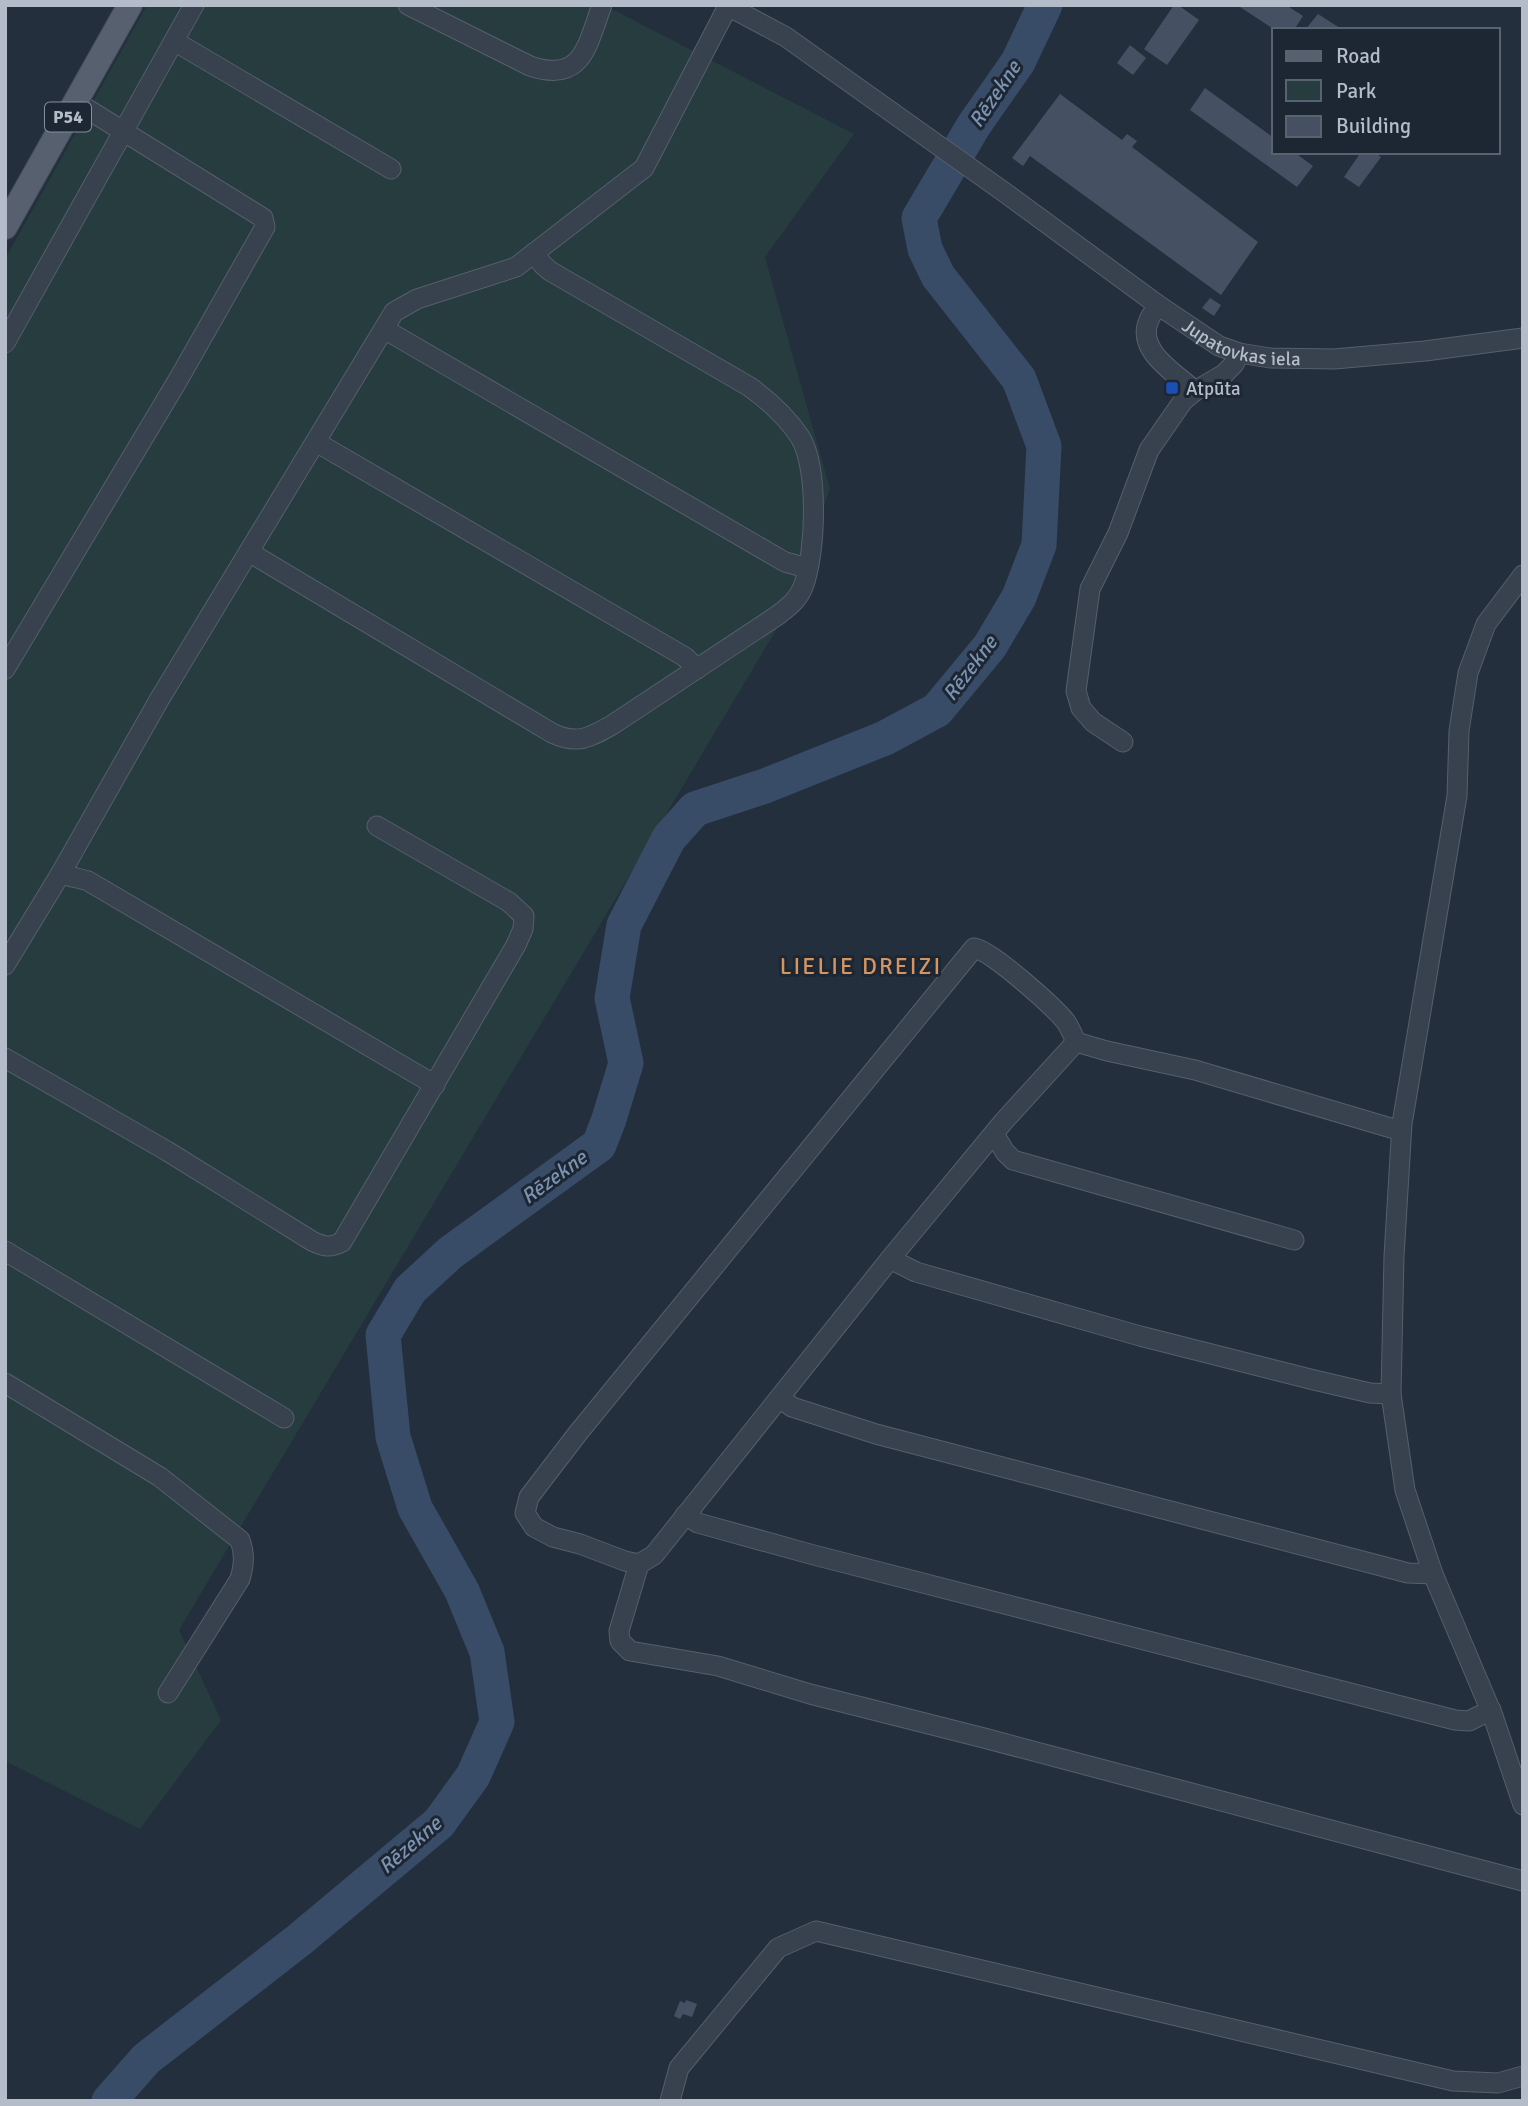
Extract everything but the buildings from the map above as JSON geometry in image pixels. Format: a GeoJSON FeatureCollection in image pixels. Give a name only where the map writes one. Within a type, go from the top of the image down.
{"type":"FeatureCollection","features":[{"type":"Feature","properties":{"kind":"main road","name":"P54"},"geometry":{"type":"LineString","coordinates":[[5,227],[130,5]]}},
{"type":"Feature","properties":{"kind":"street"},"geometry":{"type":"LineString","coordinates":[[5,343],[194,5]]}},
{"type":"Feature","properties":{"kind":"street"},"geometry":{"type":"LineString","coordinates":[[408,5],[530,66],[558,72],[579,61],[602,5]]}},
{"type":"Feature","properties":{"kind":"street"},"geometry":{"type":"LineString","coordinates":[[5,965],[61,873],[159,700],[394,312],[417,299],[516,267],[643,168],[727,6]]}},
{"type":"Feature","properties":{"kind":"street","name":"Jupatovkas iela"},"geometry":{"type":"LineString","coordinates":[[727,6],[786,37],[1219,346],[1239,353],[1297,360],[1425,351],[1523,338]]}},
{"type":"Feature","properties":{"kind":"street"},"geometry":{"type":"LineString","coordinates":[[174,41],[391,169]]}},
{"type":"Feature","properties":{"kind":"street"},"geometry":{"type":"LineString","coordinates":[[5,669],[178,380],[265,227],[263,218],[76,102]]}},
{"type":"Feature","properties":{"kind":"street"},"geometry":{"type":"LineString","coordinates":[[249,552],[564,739],[590,737],[612,725],[778,615],[797,598],[803,587],[811,553],[813,505],[810,467],[801,439],[790,424],[772,404],[750,387],[550,271],[534,253]]}},
{"type":"Feature","properties":{"kind":"street"},"geometry":{"type":"LineString","coordinates":[[1158,305],[1148,321],[1146,336],[1154,354],[1168,370],[1195,391]]}},
{"type":"Feature","properties":{"kind":"street"},"geometry":{"type":"LineString","coordinates":[[384,329],[785,562],[807,568]]}},
{"type":"Feature","properties":{"kind":"street"},"geometry":{"type":"LineString","coordinates":[[1123,742],[1093,722],[1081,708],[1076,691],[1090,589],[1118,533],[1149,450],[1183,401],[1224,374],[1234,364],[1239,353]]}},
{"type":"Feature","properties":{"kind":"street"},"geometry":{"type":"LineString","coordinates":[[316,442],[685,657],[697,669]]}},
{"type":"Feature","properties":{"kind":"street"},"geometry":{"type":"LineString","coordinates":[[1523,575],[1486,624],[1468,673],[1459,731],[1457,796],[1401,1131],[1394,1256],[1391,1394],[1405,1490],[1433,1574],[1491,1710],[1523,1805]]}},
{"type":"Feature","properties":{"kind":"street"},"geometry":{"type":"LineString","coordinates":[[5,1058],[167,1151],[324,1247],[332,1247],[342,1242],[435,1086],[523,929],[524,916],[509,902],[377,827]]}},
{"type":"Feature","properties":{"kind":"street"},"geometry":{"type":"LineString","coordinates":[[61,873],[88,881],[435,1086]]}},
{"type":"Feature","properties":{"kind":"street"},"geometry":{"type":"LineString","coordinates":[[639,1564],[553,1537],[534,1527],[525,1513],[529,1497],[578,1433],[974,948],[981,948],[1009,968],[1065,1021],[1076,1042],[1195,1070],[1401,1131]]}},
{"type":"Feature","properties":{"kind":"street"},"geometry":{"type":"LineString","coordinates":[[1076,1042],[994,1134],[890,1259],[654,1555],[639,1564],[619,1632],[620,1641],[630,1651],[718,1666],[810,1694],[1523,1881]]}},
{"type":"Feature","properties":{"kind":"street"},"geometry":{"type":"LineString","coordinates":[[994,1134],[1004,1152],[1013,1160],[1294,1240]]}},
{"type":"Feature","properties":{"kind":"street"},"geometry":{"type":"LineString","coordinates":[[5,1251],[284,1419]]}},
{"type":"Feature","properties":{"kind":"street"},"geometry":{"type":"LineString","coordinates":[[890,1259],[916,1272],[1140,1336],[1370,1393],[1391,1394]]}},
{"type":"Feature","properties":{"kind":"street"},"geometry":{"type":"LineString","coordinates":[[5,1383],[160,1477],[240,1539],[244,1549],[240,1579],[168,1693]]}},
{"type":"Feature","properties":{"kind":"street"},"geometry":{"type":"LineString","coordinates":[[779,1398],[792,1407],[876,1434],[1408,1573],[1433,1574]]}},
{"type":"Feature","properties":{"kind":"street"},"geometry":{"type":"LineString","coordinates":[[685,1515],[698,1523],[810,1554],[1455,1720],[1469,1721],[1491,1710]]}},
{"type":"Feature","properties":{"kind":"street"},"geometry":{"type":"LineString","coordinates":[[670,2101],[679,2068],[778,1948],[816,1931],[1453,2081],[1498,2082],[1523,2076]]}},
{"type":"Feature","properties":{"kind":"green space"},"geometry":{"type":"Polygon","coordinates":[[[147,5],[604,5],[854,134],[765,257],[830,489],[785,615],[179,1630],[221,1720],[140,1829],[5,1761],[5,259],[147,5]]]}},
{"type":"Feature","properties":{"kind":"waterway","name":"Rēzekne"},"geometry":{"type":"LineString","coordinates":[[109,2101],[146,2059],[299,1940],[439,1823],[473,1776],[497,1722],[487,1652],[462,1591],[415,1508],[393,1437],[383,1335],[410,1290],[450,1253],[599,1145],[626,1063],[612,998],[624,925],[669,838],[695,809],[765,786],[885,738],[937,710],[990,646],[1019,597],[1039,545],[1044,446],[1019,379],[938,276],[925,249],[919,218],[974,125],[1018,62],[1045,5]]}},
{"type":"Feature","properties":{"kind":"place","name":"Atpūta"},"geometry":{"type":"Point","coordinates":[1172,388]}},
{"type":"Feature","properties":{"kind":"district","name":"LIELIE DREIZI"},"geometry":{"type":"Point","coordinates":[861,966]}}]}
